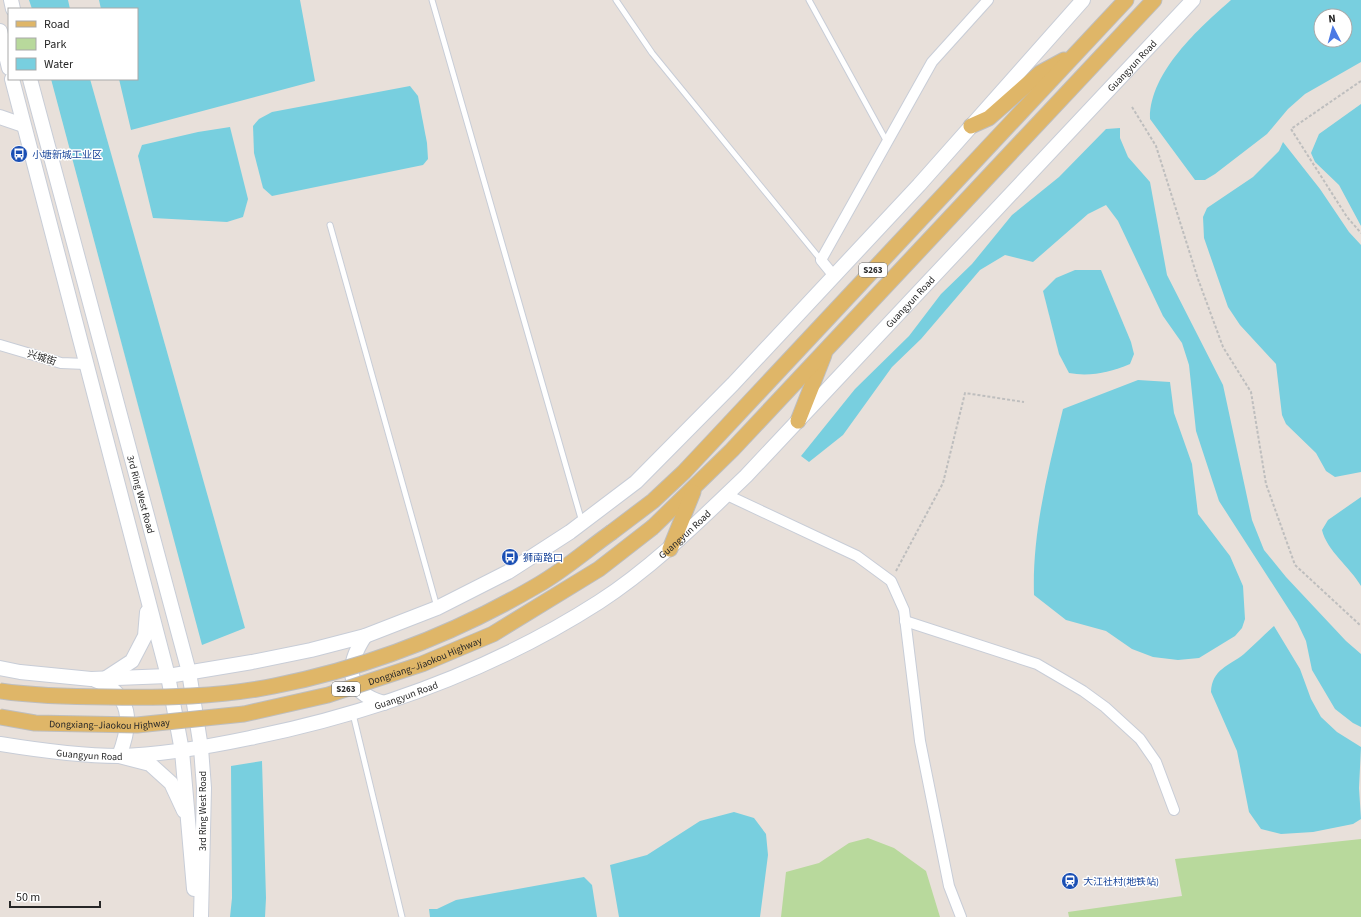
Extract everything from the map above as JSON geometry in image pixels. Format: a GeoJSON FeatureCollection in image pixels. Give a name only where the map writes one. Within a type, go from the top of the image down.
{"type":"FeatureCollection","features":[{"type":"Feature","properties":{"kind":"main road","name":"S263"},"geometry":{"type":"LineString","coordinates":[[0,668],[20,672],[91,679],[168,676],[311,650],[365,636],[437,608],[508,572],[582,523],[636,482],[733,384],[834,276],[971,126],[1083,0]]}},
{"type":"Feature","properties":{"kind":"main road","name":"S263"},"geometry":{"type":"LineString","coordinates":[[0,691],[19,694],[82,697],[152,698],[208,695],[272,686],[325,675],[418,643],[473,619],[539,585],[653,501],[684,472],[1126,0]]}},
{"type":"Feature","properties":{"kind":"main road","name":"S263"},"geometry":{"type":"LineString","coordinates":[[695,485],[732,450],[1154,0]]}},
{"type":"Feature","properties":{"kind":"main road","name":"Guangyun Road"},"geometry":{"type":"LineString","coordinates":[[0,744],[33,750],[119,756],[182,751],[282,731],[353,713],[428,688],[542,636],[601,601],[670,548],[727,495],[1193,0]]}},
{"type":"Feature","properties":{"kind":"main road"},"geometry":{"type":"LineString","coordinates":[[0,31],[8,64]]}},
{"type":"Feature","properties":{"kind":"main road"},"geometry":{"type":"LineString","coordinates":[[971,126],[989,118],[1040,73],[1077,53]]}},
{"type":"Feature","properties":{"kind":"main road","name":"3rd Ring West Road"},"geometry":{"type":"LineString","coordinates":[[12,80],[22,125],[168,676],[182,751],[194,884],[193,917]]}},
{"type":"Feature","properties":{"kind":"main road","name":"3rd Ring West Road"},"geometry":{"type":"LineString","coordinates":[[30,80],[189,672],[201,748],[204,788],[201,917]]}},
{"type":"Feature","properties":{"kind":"main road"},"geometry":{"type":"LineString","coordinates":[[0,117],[22,125]]}},
{"type":"Feature","properties":{"kind":"main road"},"geometry":{"type":"LineString","coordinates":[[798,421],[827,347]]}},
{"type":"Feature","properties":{"kind":"main road"},"geometry":{"type":"LineString","coordinates":[[670,548],[695,485]]}},
{"type":"Feature","properties":{"kind":"main road","name":"Dongxiang–Jiaokou Highway"},"geometry":{"type":"LineString","coordinates":[[0,718],[35,723],[137,725],[244,714],[328,695],[422,664],[493,634],[599,569],[653,527],[695,485]]}},
{"type":"Feature","properties":{"kind":"main road"},"geometry":{"type":"LineString","coordinates":[[106,678],[132,661],[145,636],[148,602]]}},
{"type":"Feature","properties":{"kind":"main road"},"geometry":{"type":"LineString","coordinates":[[365,636],[356,651],[352,662],[351,674],[357,687],[365,695],[384,703]]}},
{"type":"Feature","properties":{"kind":"main road"},"geometry":{"type":"LineString","coordinates":[[91,679],[112,688],[119,694],[126,708],[128,718],[127,734],[119,756],[150,764],[171,783],[188,819]]}},
{"type":"Feature","properties":{"kind":"street"},"geometry":{"type":"LineString","coordinates":[[834,276],[821,260],[932,62],[988,0]]}},
{"type":"Feature","properties":{"kind":"street","name":"兴城街"},"geometry":{"type":"LineString","coordinates":[[0,345],[61,363],[86,364]]}},
{"type":"Feature","properties":{"kind":"street"},"geometry":{"type":"LineString","coordinates":[[727,495],[857,556],[891,581],[904,610],[920,741],[949,886],[961,917]]}},
{"type":"Feature","properties":{"kind":"street"},"geometry":{"type":"LineString","coordinates":[[905,621],[1037,664],[1083,690],[1140,739],[1156,762],[1174,810]]}},
{"type":"Feature","properties":{"kind":"lane"},"geometry":{"type":"LineString","coordinates":[[432,0],[582,523]]}},
{"type":"Feature","properties":{"kind":"lane"},"geometry":{"type":"LineString","coordinates":[[616,0],[652,53],[821,260]]}},
{"type":"Feature","properties":{"kind":"lane"},"geometry":{"type":"LineString","coordinates":[[809,0],[887,142]]}},
{"type":"Feature","properties":{"kind":"lane"},"geometry":{"type":"LineString","coordinates":[[330,224],[437,608]]}},
{"type":"Feature","properties":{"kind":"lane"},"geometry":{"type":"LineString","coordinates":[[353,713],[402,917]]}},
{"type":"Feature","properties":{"kind":"path"},"geometry":{"type":"LineString","coordinates":[[1361,81],[1291,129],[1347,217],[1361,233]]}},
{"type":"Feature","properties":{"kind":"path"},"geometry":{"type":"LineString","coordinates":[[1132,107],[1156,146],[1198,279],[1223,347],[1251,392],[1266,484],[1295,565],[1361,626]]}},
{"type":"Feature","properties":{"kind":"path"},"geometry":{"type":"LineString","coordinates":[[891,581],[943,483],[965,393],[1024,402]]}},
{"type":"Feature","properties":{"kind":"green space"},"geometry":{"type":"Polygon","coordinates":[[[868,838],[894,848],[926,871],[940,917],[781,917],[786,872],[819,863],[849,843],[868,838]]]}},
{"type":"Feature","properties":{"kind":"green space"},"geometry":{"type":"Polygon","coordinates":[[[1361,839],[1361,917],[1069,917],[1068,912],[1182,896],[1175,859],[1361,839]]]}},
{"type":"Feature","properties":{"kind":"water"},"geometry":{"type":"Polygon","coordinates":[[[29,0],[68,0],[70,8],[32,8],[29,0]]]}},
{"type":"Feature","properties":{"kind":"water"},"geometry":{"type":"Polygon","coordinates":[[[99,0],[300,0],[315,81],[131,130],[119,80],[138,80],[138,8],[101,8],[99,0]]]}},
{"type":"Feature","properties":{"kind":"water"},"geometry":{"type":"Polygon","coordinates":[[[1231,0],[1361,0],[1361,62],[1305,94],[1288,109],[1267,134],[1215,174],[1205,180],[1195,180],[1150,119],[1152,102],[1158,85],[1167,69],[1178,53],[1205,24],[1231,0]]]}},
{"type":"Feature","properties":{"kind":"water"},"geometry":{"type":"Polygon","coordinates":[[[51,80],[90,80],[245,628],[202,645],[51,80]]]}},
{"type":"Feature","properties":{"kind":"water"},"geometry":{"type":"Polygon","coordinates":[[[410,86],[418,96],[427,143],[428,159],[423,165],[272,196],[263,188],[254,153],[253,126],[259,119],[272,112],[410,86]]]}},
{"type":"Feature","properties":{"kind":"water"},"geometry":{"type":"Polygon","coordinates":[[[1361,104],[1361,226],[1339,185],[1315,162],[1311,153],[1319,134],[1361,104]]]}},
{"type":"Feature","properties":{"kind":"water"},"geometry":{"type":"Polygon","coordinates":[[[230,127],[248,199],[243,217],[227,222],[153,218],[138,156],[142,145],[198,132],[230,127]]]}},
{"type":"Feature","properties":{"kind":"water"},"geometry":{"type":"Polygon","coordinates":[[[1120,128],[1120,138],[1128,157],[1150,182],[1167,275],[1223,385],[1252,520],[1264,550],[1286,577],[1346,641],[1361,654],[1361,727],[1353,723],[1335,709],[1312,670],[1306,641],[1297,622],[1219,501],[1196,431],[1189,365],[1182,343],[1163,316],[1118,221],[1106,205],[1088,214],[1033,262],[1005,255],[980,270],[921,339],[892,367],[843,435],[809,462],[801,456],[855,389],[909,336],[941,294],[972,264],[1012,215],[1059,177],[1106,129],[1120,128]]]}},
{"type":"Feature","properties":{"kind":"water"},"geometry":{"type":"Polygon","coordinates":[[[1283,142],[1320,189],[1349,232],[1361,245],[1361,472],[1335,477],[1326,471],[1316,453],[1286,424],[1282,415],[1276,364],[1240,325],[1228,307],[1204,238],[1203,217],[1207,208],[1253,177],[1279,151],[1283,142]]]}},
{"type":"Feature","properties":{"kind":"water"},"geometry":{"type":"Polygon","coordinates":[[[1075,270],[1101,270],[1131,342],[1134,354],[1130,364],[1100,373],[1069,373],[1059,354],[1043,291],[1056,278],[1075,270]]]}},
{"type":"Feature","properties":{"kind":"water"},"geometry":{"type":"Polygon","coordinates":[[[1138,380],[1170,382],[1174,413],[1192,464],[1198,514],[1230,556],[1243,586],[1245,619],[1242,628],[1235,636],[1199,658],[1178,660],[1153,657],[1132,649],[1106,631],[1066,620],[1034,595],[1034,571],[1038,525],[1063,409],[1138,380]]]}},
{"type":"Feature","properties":{"kind":"water"},"geometry":{"type":"Polygon","coordinates":[[[1361,497],[1361,586],[1329,545],[1322,530],[1328,520],[1361,497]]]}},
{"type":"Feature","properties":{"kind":"water"},"geometry":{"type":"Polygon","coordinates":[[[1274,626],[1300,669],[1311,699],[1321,717],[1337,732],[1361,747],[1359,788],[1361,819],[1353,824],[1313,832],[1281,834],[1261,829],[1249,812],[1237,751],[1211,692],[1212,684],[1214,678],[1222,669],[1244,654],[1274,626]]]}},
{"type":"Feature","properties":{"kind":"water"},"geometry":{"type":"Polygon","coordinates":[[[262,761],[266,898],[265,917],[230,917],[232,898],[231,766],[262,761]]]}},
{"type":"Feature","properties":{"kind":"water"},"geometry":{"type":"Polygon","coordinates":[[[734,812],[754,818],[766,834],[768,855],[760,917],[619,917],[610,865],[647,855],[700,821],[734,812]]]}},
{"type":"Feature","properties":{"kind":"water"},"geometry":{"type":"Polygon","coordinates":[[[584,877],[592,885],[597,917],[430,917],[429,909],[437,909],[456,900],[584,877]]]}},
{"type":"Feature","properties":{"kind":"place","name":"小塘新城工业区"},"geometry":{"type":"Point","coordinates":[19,154]}},
{"type":"Feature","properties":{"kind":"place","name":"狮南路口"},"geometry":{"type":"Point","coordinates":[510,557]}},
{"type":"Feature","properties":{"kind":"place","name":"大江社村(地铁站)"},"geometry":{"type":"Point","coordinates":[1070,881]}}]}
